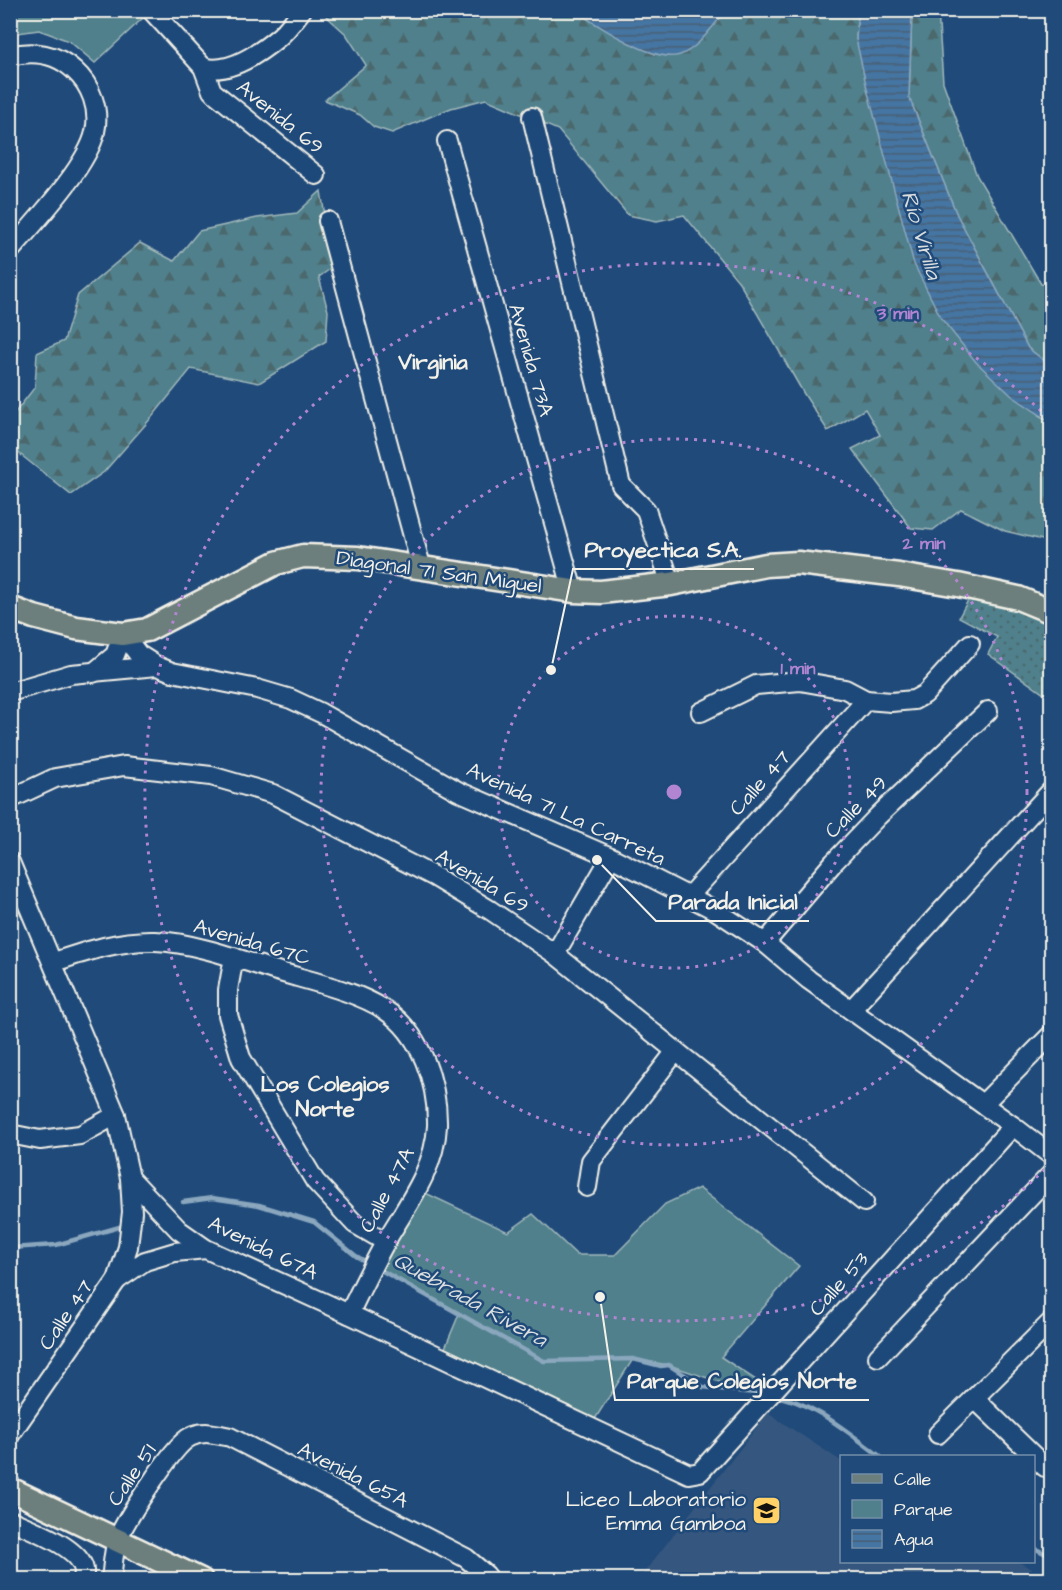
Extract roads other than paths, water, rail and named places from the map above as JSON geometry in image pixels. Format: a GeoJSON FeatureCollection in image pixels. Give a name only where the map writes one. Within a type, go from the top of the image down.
{"type":"FeatureCollection","features":[{"type":"Feature","properties":{"kind":"main road","name":"Diagonal 71 San Miguel"},"geometry":{"type":"LineString","coordinates":[[123,634],[147,630],[276,563],[303,556],[358,558],[573,591],[601,592],[671,584],[766,565],[798,563],[958,585],[1018,598],[1052,612]]}},
{"type":"Feature","properties":{"kind":"main road"},"geometry":{"type":"LineString","coordinates":[[10,608],[76,628],[123,634]]}},
{"type":"Feature","properties":{"kind":"main road"},"geometry":{"type":"LineString","coordinates":[[10,1488],[201,1580]]}},
{"type":"Feature","properties":{"kind":"street","name":"Avenida 69"},"geometry":{"type":"LineString","coordinates":[[151,10],[202,66],[212,91],[316,175]]}},
{"type":"Feature","properties":{"kind":"street"},"geometry":{"type":"LineString","coordinates":[[202,66],[212,70],[227,68],[255,54],[281,35],[302,10]]}},
{"type":"Feature","properties":{"kind":"street"},"geometry":{"type":"LineString","coordinates":[[10,56],[45,53],[65,62],[81,76],[95,102],[95,132],[80,164],[10,251]]}},
{"type":"Feature","properties":{"kind":"street"},"geometry":{"type":"LineString","coordinates":[[532,117],[621,485],[646,510],[671,584]]}},
{"type":"Feature","properties":{"kind":"street","name":"Avenida 73A"},"geometry":{"type":"LineString","coordinates":[[447,141],[573,591]]}},
{"type":"Feature","properties":{"kind":"street"},"geometry":{"type":"LineString","coordinates":[[328,221],[421,566]]}},
{"type":"Feature","properties":{"kind":"street"},"geometry":{"type":"LineString","coordinates":[[93,673],[115,655],[123,634]]}},
{"type":"Feature","properties":{"kind":"street","name":"Avenida 71 La Carreta"},"geometry":{"type":"LineString","coordinates":[[123,634],[138,654],[157,666],[172,672],[257,689],[291,699],[321,713],[458,790],[611,857],[715,910],[765,943],[809,980],[1052,1156]]}},
{"type":"Feature","properties":{"kind":"street"},"geometry":{"type":"LineString","coordinates":[[700,712],[756,685],[800,681],[845,689],[866,700],[891,702],[914,700],[925,694],[970,644]]}},
{"type":"Feature","properties":{"kind":"street"},"geometry":{"type":"LineString","coordinates":[[10,692],[71,674],[157,666]]}},
{"type":"Feature","properties":{"kind":"street","name":"Calle 47"},"geometry":{"type":"LineString","coordinates":[[689,896],[866,700]]}},
{"type":"Feature","properties":{"kind":"street","name":"Calle 49"},"geometry":{"type":"LineString","coordinates":[[765,943],[834,862],[878,816],[988,711]]}},
{"type":"Feature","properties":{"kind":"street","name":"Avenida 69"},"geometry":{"type":"LineString","coordinates":[[10,799],[55,778],[124,766],[211,776],[273,794],[435,877],[490,910],[555,954],[864,1202]]}},
{"type":"Feature","properties":{"kind":"street"},"geometry":{"type":"LineString","coordinates":[[851,1010],[1052,790]]}},
{"type":"Feature","properties":{"kind":"street"},"geometry":{"type":"LineString","coordinates":[[555,954],[611,857]]}},
{"type":"Feature","properties":{"kind":"street"},"geometry":{"type":"LineString","coordinates":[[10,862],[54,962],[116,1115],[130,1178]]}},
{"type":"Feature","properties":{"kind":"street","name":"Avenida 67C"},"geometry":{"type":"LineString","coordinates":[[54,962],[92,949],[129,942],[157,941],[234,957],[360,997],[386,1010],[407,1030],[419,1048]]}},
{"type":"Feature","properties":{"kind":"street"},"geometry":{"type":"LineString","coordinates":[[234,957],[228,990],[228,1015],[241,1058],[315,1181],[382,1249]]}},
{"type":"Feature","properties":{"kind":"street"},"geometry":{"type":"LineString","coordinates":[[983,1104],[1052,1034]]}},
{"type":"Feature","properties":{"kind":"street","name":"Calle 47A"},"geometry":{"type":"LineString","coordinates":[[349,1314],[382,1249],[425,1174],[435,1147],[436,1102],[430,1073],[419,1048]]}},
{"type":"Feature","properties":{"kind":"street"},"geometry":{"type":"LineString","coordinates":[[587,1187],[591,1161],[676,1052]]}},
{"type":"Feature","properties":{"kind":"street"},"geometry":{"type":"LineString","coordinates":[[10,1134],[40,1140],[80,1135],[116,1115]]}},
{"type":"Feature","properties":{"kind":"street","name":"Calle 53"},"geometry":{"type":"LineString","coordinates":[[700,1472],[1013,1126]]}},
{"type":"Feature","properties":{"kind":"street"},"geometry":{"type":"LineString","coordinates":[[878,1356],[1052,1173]]}},
{"type":"Feature","properties":{"kind":"street","name":"Calle 47"},"geometry":{"type":"LineString","coordinates":[[10,1435],[117,1280],[128,1247],[132,1212],[130,1178]]}},
{"type":"Feature","properties":{"kind":"street","name":"Avenida 67A"},"geometry":{"type":"LineString","coordinates":[[130,1178],[179,1230],[206,1249],[349,1314],[677,1470],[689,1474],[700,1472]]}},
{"type":"Feature","properties":{"kind":"street","name":"Calle 47"},"geometry":{"type":"LineString","coordinates":[[117,1280],[145,1261],[175,1252],[206,1249]]}},
{"type":"Feature","properties":{"kind":"street"},"geometry":{"type":"LineString","coordinates":[[938,1434],[1048,1331]]}},
{"type":"Feature","properties":{"kind":"street"},"geometry":{"type":"LineString","coordinates":[[974,1398],[1033,1455]]}},
{"type":"Feature","properties":{"kind":"street","name":"Avenida 65A"},"geometry":{"type":"LineString","coordinates":[[188,1438],[207,1432],[230,1437],[466,1558],[490,1580]]}},
{"type":"Feature","properties":{"kind":"street","name":"Calle 51"},"geometry":{"type":"LineString","coordinates":[[117,1540],[166,1462],[188,1438]]}},
{"type":"Feature","properties":{"kind":"street"},"geometry":{"type":"LineString","coordinates":[[1035,1457],[1045,1467]]}},
{"type":"Feature","properties":{"kind":"street"},"geometry":{"type":"LineString","coordinates":[[10,1520],[69,1549],[83,1562],[85,1574],[82,1580]]}},
{"type":"Feature","properties":{"kind":"street"},"geometry":{"type":"LineString","coordinates":[[111,1580],[117,1540]]}},
{"type":"Feature","properties":{"kind":"water"},"geometry":{"type":"Polygon","coordinates":[[[576,11],[726,11],[705,36],[687,52],[669,56],[656,54],[626,42],[576,11]]]}},
{"type":"Feature","properties":{"kind":"water","name":"Río Virilla"},"geometry":{"type":"Polygon","coordinates":[[[858,11],[912,11],[909,97],[957,215],[1028,348],[1051,366],[1051,422],[1012,396],[976,362],[941,318],[914,264],[867,89],[856,39],[858,11]]]}},
{"type":"Feature","properties":{"kind":"waterway","name":"Quebrada Rivera"},"geometry":{"type":"LineString","coordinates":[[183,1202],[212,1198],[259,1205],[314,1222],[356,1256],[370,1264]]}},
{"type":"Feature","properties":{"kind":"waterway","name":"Quebrada Rivera"},"geometry":{"type":"LineString","coordinates":[[10,1248],[56,1245],[123,1226]]}},
{"type":"Feature","properties":{"kind":"waterway","name":"Quebrada Rivera"},"geometry":{"type":"LineString","coordinates":[[377,1268],[544,1361],[633,1359],[661,1366],[669,1365],[703,1387],[763,1394]]}},
{"type":"Feature","properties":{"kind":"waterway","name":"Quebrada Rivera"},"geometry":{"type":"LineString","coordinates":[[774,1396],[788,1399],[816,1411],[879,1455]]}},
{"type":"Feature","properties":{"kind":"waterway","name":"Quebrada Rivera"},"geometry":{"type":"LineString","coordinates":[[1035,1548],[1052,1557]]}},
{"type":"Feature","properties":{"kind":"place","name":"Proyectica S.A."},"geometry":{"type":"Point","coordinates":[551,670]}},
{"type":"Feature","properties":{"kind":"place","name":"Parada Inicial"},"geometry":{"type":"Point","coordinates":[597,860]}},
{"type":"Feature","properties":{"kind":"place","name":"Parque Colegios Norte"},"geometry":{"type":"Point","coordinates":[600,1297]}},
{"type":"Feature","properties":{"kind":"place","name":"Liceo Laboratorio Emma Gamboa"},"geometry":{"type":"Point","coordinates":[767,1511]}},
{"type":"Feature","properties":{"kind":"district","name":"Virginia"},"geometry":{"type":"Point","coordinates":[433,362]}},
{"type":"Feature","properties":{"kind":"district","name":"Los Colegios Norte"},"geometry":{"type":"Point","coordinates":[325,1096]}}]}
